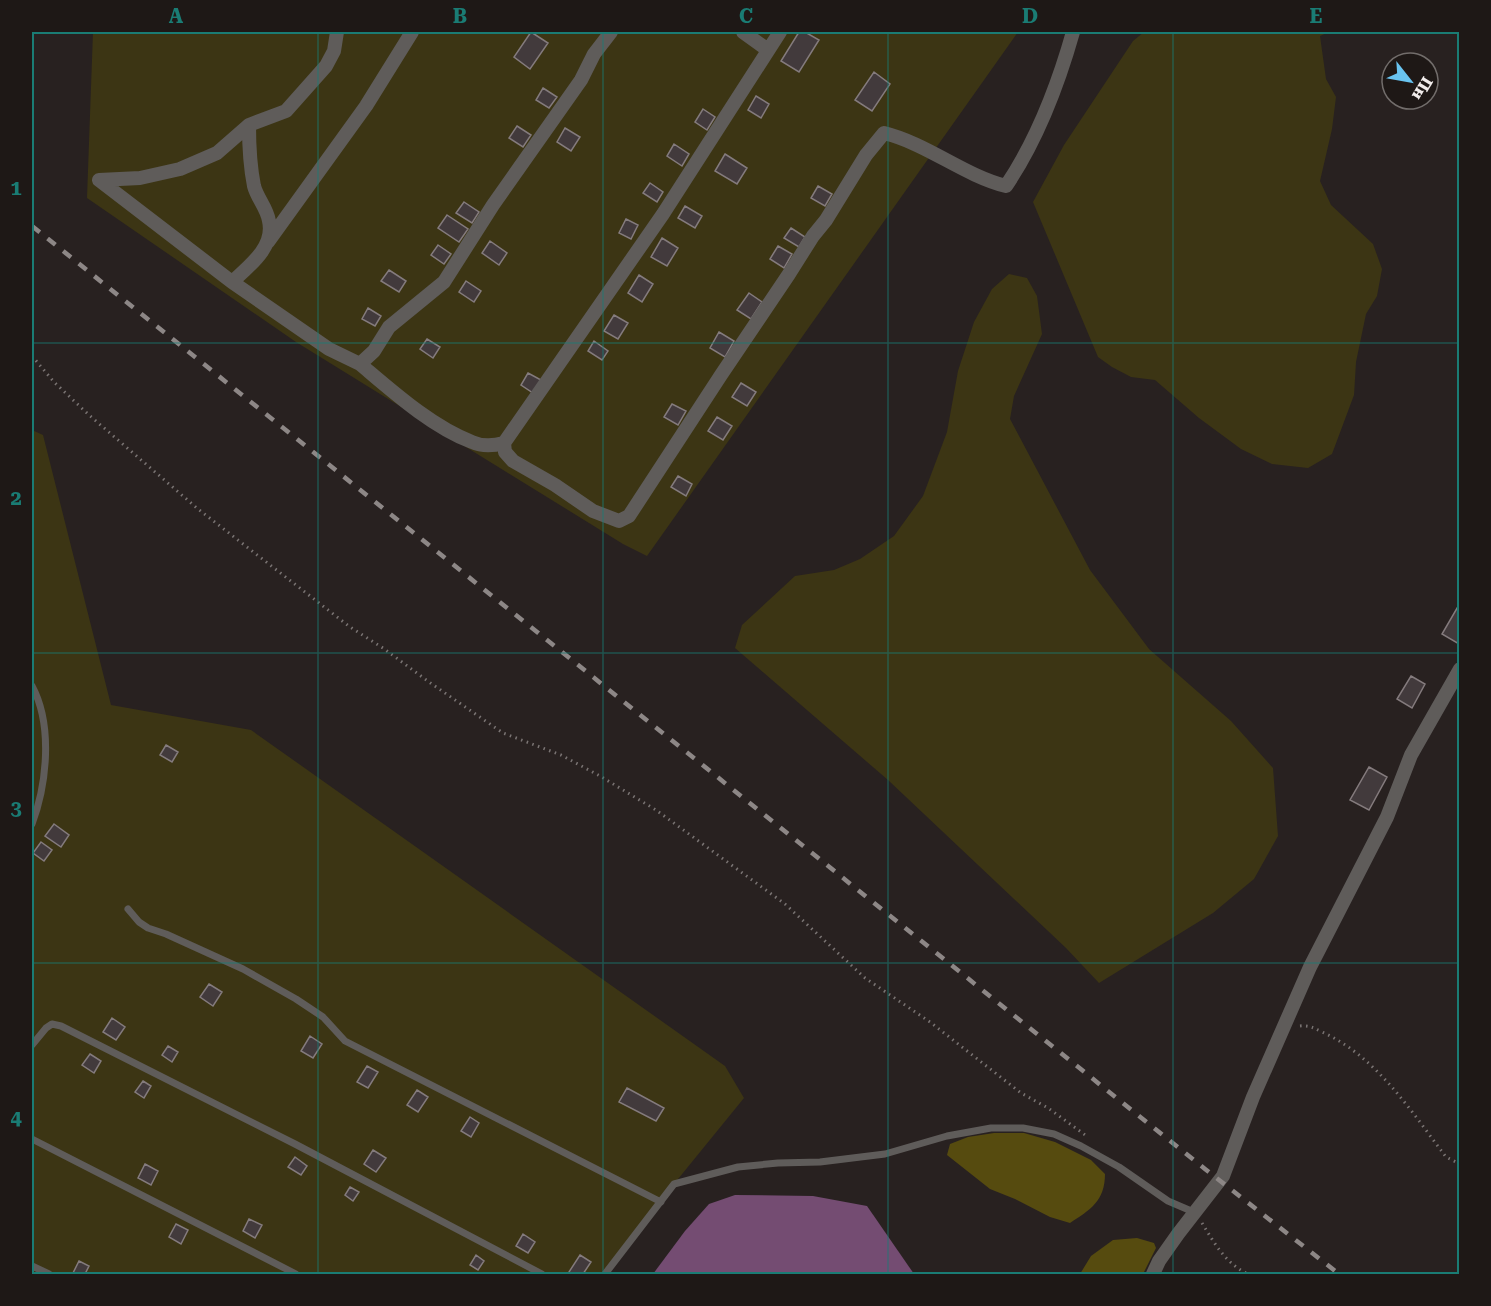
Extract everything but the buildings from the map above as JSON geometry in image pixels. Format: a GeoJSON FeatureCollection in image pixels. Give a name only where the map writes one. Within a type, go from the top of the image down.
{"type":"FeatureCollection","features":[{"type":"Feature","properties":{"kind":"street"},"geometry":{"type":"LineString","coordinates":[[337,32],[334,51],[326,66],[286,111],[249,125],[217,153],[180,169],[140,178],[99,180],[232,282],[329,349],[360,364],[441,425],[473,443],[490,446],[504,443]]}},
{"type":"Feature","properties":{"kind":"street"},"geometry":{"type":"LineString","coordinates":[[232,282],[249,267],[366,106],[412,32]]}},
{"type":"Feature","properties":{"kind":"street"},"geometry":{"type":"LineString","coordinates":[[360,364],[374,351],[389,327],[444,282],[493,205],[581,80],[594,54],[611,32]]}},
{"type":"Feature","properties":{"kind":"street"},"geometry":{"type":"LineString","coordinates":[[743,32],[768,50]]}},
{"type":"Feature","properties":{"kind":"street"},"geometry":{"type":"LineString","coordinates":[[780,32],[663,214],[504,443],[505,452],[513,461],[555,485],[593,511],[619,521],[629,516],[813,236],[826,220],[866,155],[884,133],[907,141],[978,178],[1006,186],[1044,115],[1059,78],[1072,32]]}},
{"type":"Feature","properties":{"kind":"street"},"geometry":{"type":"LineString","coordinates":[[249,125],[249,152],[255,188],[269,221],[268,242]]}},
{"type":"Feature","properties":{"kind":"street"},"geometry":{"type":"LineString","coordinates":[[1152,1275],[1172,1243],[1222,1176],[1282,1028],[1310,967],[1387,817],[1411,755],[1460,669]]}},
{"type":"Feature","properties":{"kind":"lane"},"geometry":{"type":"LineString","coordinates":[[32,686],[44,725],[45,757],[43,777],[32,824]]}},
{"type":"Feature","properties":{"kind":"lane"},"geometry":{"type":"LineString","coordinates":[[128,909],[139,922],[148,928],[243,969],[296,999],[323,1017],[345,1041],[661,1202]]}},
{"type":"Feature","properties":{"kind":"lane"},"geometry":{"type":"LineString","coordinates":[[32,1045],[52,1024],[61,1026],[295,1144],[542,1275]]}},
{"type":"Feature","properties":{"kind":"lane"},"geometry":{"type":"LineString","coordinates":[[605,1275],[674,1184],[738,1167],[778,1162],[820,1162],[885,1154],[947,1136],[991,1128],[1023,1128],[1054,1134],[1119,1167],[1168,1201],[1196,1213]]}},
{"type":"Feature","properties":{"kind":"lane"},"geometry":{"type":"LineString","coordinates":[[32,1139],[296,1275]]}},
{"type":"Feature","properties":{"kind":"lane"},"geometry":{"type":"LineString","coordinates":[[32,1266],[49,1275]]}},
{"type":"Feature","properties":{"kind":"path"},"geometry":{"type":"LineString","coordinates":[[32,356],[54,382],[89,415],[189,501],[350,627],[503,733],[561,755],[656,810],[786,904],[865,978],[930,1022],[1021,1093],[1055,1113],[1094,1142]]}},
{"type":"Feature","properties":{"kind":"path"},"geometry":{"type":"LineString","coordinates":[[1282,1028],[1307,1025],[1341,1040],[1386,1080],[1446,1157],[1460,1164]]}},
{"type":"Feature","properties":{"kind":"path"},"geometry":{"type":"LineString","coordinates":[[1196,1213],[1228,1262],[1248,1275]]}},
{"type":"Feature","properties":{"kind":"shaded area"},"geometry":{"type":"Polygon","coordinates":[[[93,32],[1018,32],[647,556],[623,544],[296,342],[87,198],[93,32]]]}},
{"type":"Feature","properties":{"kind":"shaded area"},"geometry":{"type":"Polygon","coordinates":[[[1144,32],[1329,32],[1320,36],[1326,79],[1336,97],[1332,129],[1320,181],[1331,205],[1373,244],[1382,269],[1377,296],[1366,314],[1356,362],[1354,395],[1332,454],[1308,468],[1272,464],[1241,449],[1199,418],[1155,380],[1131,377],[1098,357],[1033,202],[1064,145],[1133,41],[1144,32]]]}},
{"type":"Feature","properties":{"kind":"shaded area"},"geometry":{"type":"Polygon","coordinates":[[[1009,274],[1027,278],[1037,296],[1042,334],[1014,396],[1010,419],[1090,570],[1149,649],[1231,721],[1273,768],[1278,836],[1254,879],[1213,913],[1099,983],[1066,948],[888,780],[735,648],[742,625],[795,576],[834,570],[860,559],[894,536],[923,496],[947,432],[958,371],[974,322],[992,289],[1009,274]]]}},
{"type":"Feature","properties":{"kind":"shaded area"},"geometry":{"type":"Polygon","coordinates":[[[32,430],[43,435],[111,705],[251,730],[725,1066],[744,1098],[605,1274],[32,1274],[32,430]]]}},
{"type":"Feature","properties":{"kind":"shaded area"},"geometry":{"type":"Polygon","coordinates":[[[994,1133],[1024,1133],[1055,1142],[1091,1160],[1105,1174],[1099,1198],[1090,1209],[1070,1223],[1050,1217],[990,1189],[947,1155],[950,1144],[968,1137],[994,1133]]]}},
{"type":"Feature","properties":{"kind":"shaded area"},"geometry":{"type":"Polygon","coordinates":[[[735,1195],[813,1196],[867,1206],[914,1274],[653,1274],[685,1231],[709,1204],[735,1195]]]}},
{"type":"Feature","properties":{"kind":"shaded area"},"geometry":{"type":"Polygon","coordinates":[[[1137,1238],[1154,1243],[1156,1248],[1143,1274],[1080,1274],[1091,1256],[1113,1240],[1137,1238]]]}},
{"type":"Feature","properties":{"kind":"railway"},"geometry":{"type":"LineString","coordinates":[[32,226],[1205,1169],[1339,1274]]}}]}
